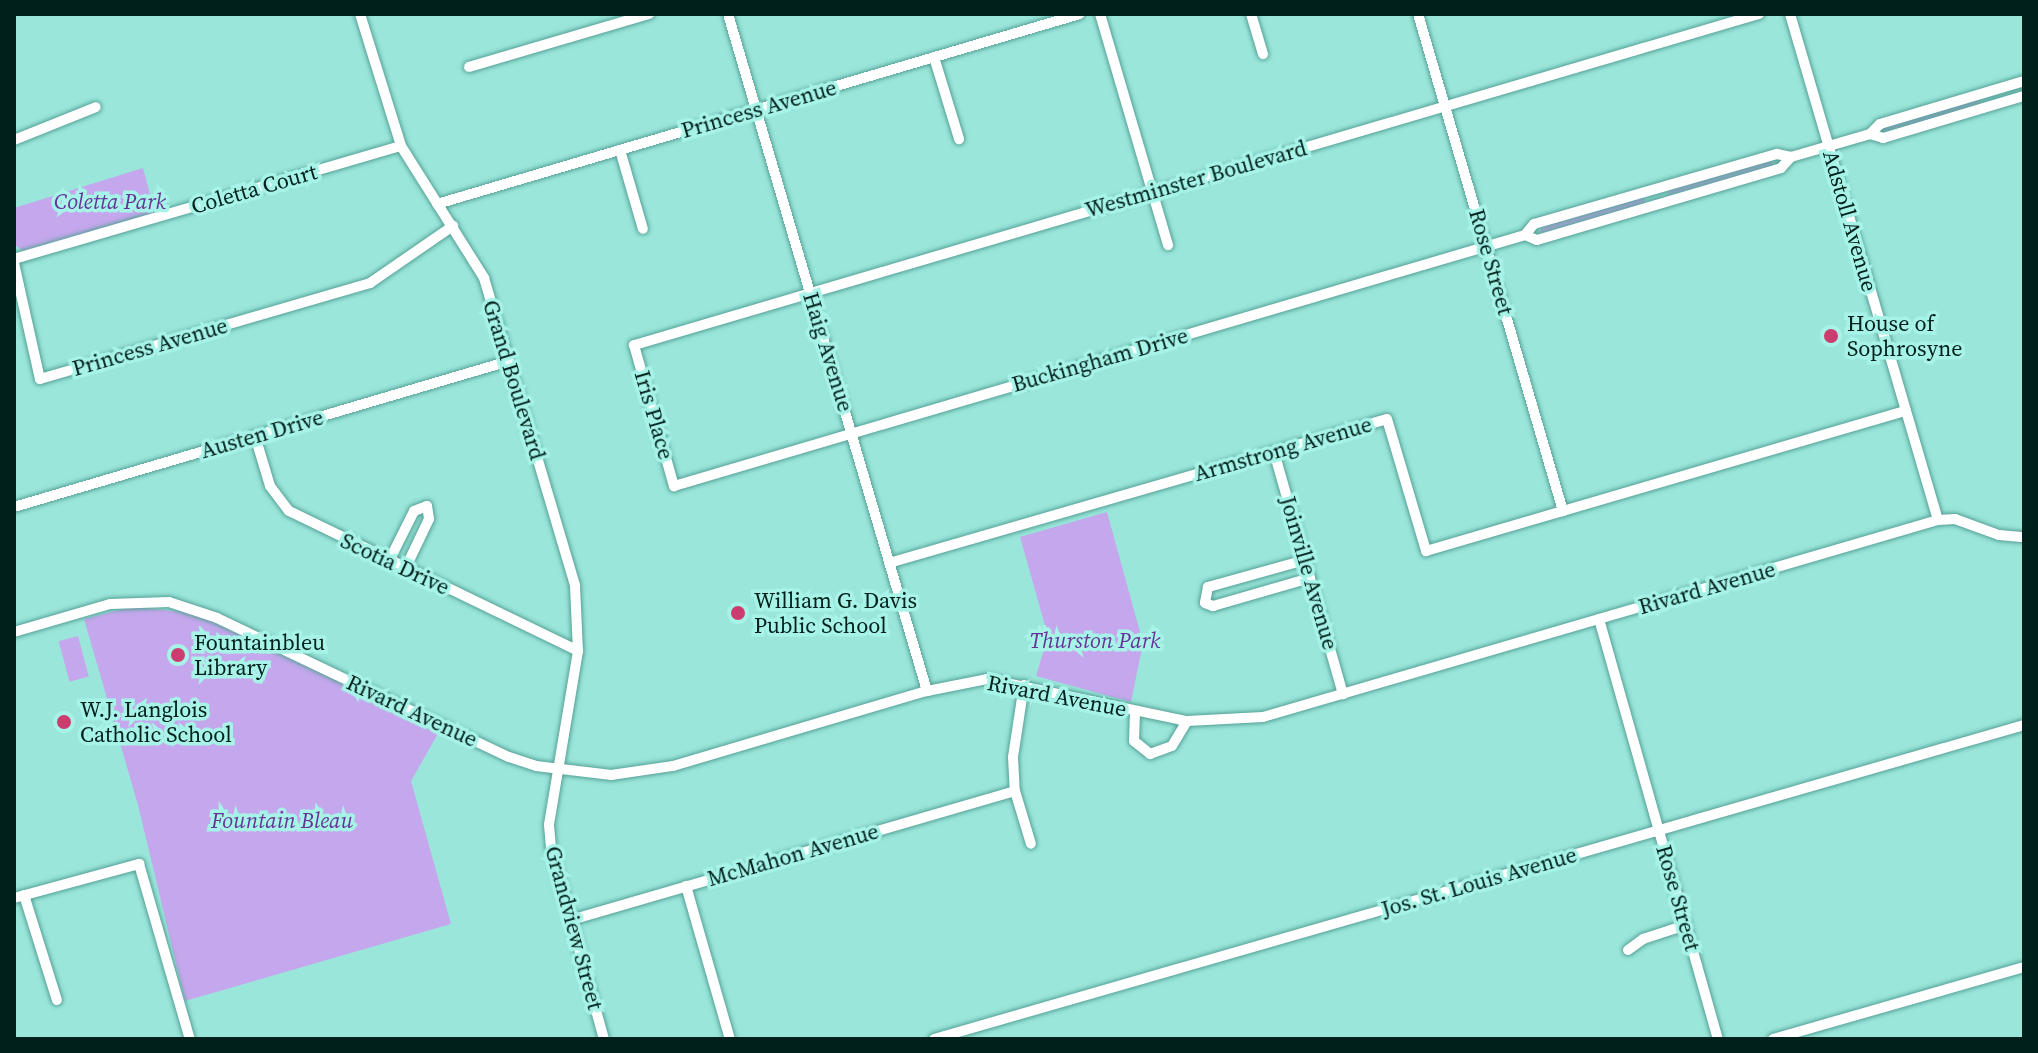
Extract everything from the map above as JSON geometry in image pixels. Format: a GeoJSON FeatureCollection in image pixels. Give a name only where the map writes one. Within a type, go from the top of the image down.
{"type":"FeatureCollection","features":[{"type":"Feature","properties":{"kind":"street","name":"Grand Boulevard"},"geometry":{"type":"LineString","coordinates":[[360,14],[401,146],[484,278],[575,586],[578,651],[572,706],[554,769]]}},
{"type":"Feature","properties":{"kind":"street"},"geometry":{"type":"LineString","coordinates":[[469,67],[649,14]]}},
{"type":"Feature","properties":{"kind":"street","name":"Haig Avenue"},"geometry":{"type":"LineString","coordinates":[[728,14],[927,691]]}},
{"type":"Feature","properties":{"kind":"street","name":"Princess Avenue"},"geometry":{"type":"LineString","coordinates":[[437,204],[1080,14]]}},
{"type":"Feature","properties":{"kind":"street"},"geometry":{"type":"LineString","coordinates":[[1100,14],[1168,245]]}},
{"type":"Feature","properties":{"kind":"street"},"geometry":{"type":"LineString","coordinates":[[1251,14],[1263,54]]}},
{"type":"Feature","properties":{"kind":"street","name":"Rose Street"},"geometry":{"type":"LineString","coordinates":[[1418,14],[1563,511]]}},
{"type":"Feature","properties":{"kind":"street","name":"Westminster Boulevard"},"geometry":{"type":"LineString","coordinates":[[634,345],[1759,14]]}},
{"type":"Feature","properties":{"kind":"street","name":"Adstoll Avenue"},"geometry":{"type":"LineString","coordinates":[[1790,14],[1938,520]]}},
{"type":"Feature","properties":{"kind":"street"},"geometry":{"type":"LineString","coordinates":[[934,57],[959,139]]}},
{"type":"Feature","properties":{"kind":"street","name":"Buckingham Drive"},"geometry":{"type":"LineString","coordinates":[[674,486],[1525,235],[1534,224],[1777,154],[1791,157],[1870,134],[1880,124],[2024,81]]}},
{"type":"Feature","properties":{"kind":"street","name":"Buckingham Drive"},"geometry":{"type":"LineString","coordinates":[[1870,134],[1883,138],[2024,96]]}},
{"type":"Feature","properties":{"kind":"street"},"geometry":{"type":"LineString","coordinates":[[14,140],[96,107]]}},
{"type":"Feature","properties":{"kind":"street","name":"Coletta Court"},"geometry":{"type":"LineString","coordinates":[[14,261],[401,146]]}},
{"type":"Feature","properties":{"kind":"street"},"geometry":{"type":"LineString","coordinates":[[620,150],[643,229]]}},
{"type":"Feature","properties":{"kind":"street","name":"Buckingham Drive"},"geometry":{"type":"LineString","coordinates":[[1525,235],[1537,240],[1766,173],[1781,168],[1791,157]]}},
{"type":"Feature","properties":{"kind":"street","name":"Princess Avenue"},"geometry":{"type":"LineString","coordinates":[[14,261],[40,379],[370,283],[453,226]]}},
{"type":"Feature","properties":{"kind":"street","name":"Iris Place"},"geometry":{"type":"LineString","coordinates":[[634,345],[674,486]]}},
{"type":"Feature","properties":{"kind":"street","name":"Austen Drive"},"geometry":{"type":"LineString","coordinates":[[14,507],[509,361]]}},
{"type":"Feature","properties":{"kind":"street","name":"Armstrong Avenue"},"geometry":{"type":"LineString","coordinates":[[889,563],[1387,419],[1426,551],[1906,411]]}},
{"type":"Feature","properties":{"kind":"street","name":"Scotia Drive"},"geometry":{"type":"LineString","coordinates":[[255,436],[270,486],[289,511],[578,651]]}},
{"type":"Feature","properties":{"kind":"street","name":"Joinville Avenue"},"geometry":{"type":"LineString","coordinates":[[1274,452],[1343,694]]}},
{"type":"Feature","properties":{"kind":"street"},"geometry":{"type":"LineString","coordinates":[[389,561],[414,511],[427,506],[429,519],[405,569]]}},
{"type":"Feature","properties":{"kind":"street","name":"Rivard Avenue"},"geometry":{"type":"LineString","coordinates":[[14,632],[120,602],[180,605],[509,757],[554,769],[611,775],[673,766],[927,691],[987,679],[1187,721],[1263,717],[1938,520],[1955,519],[1999,535],[2024,537]]}},
{"type":"Feature","properties":{"kind":"street"},"geometry":{"type":"LineString","coordinates":[[1305,560],[1208,587],[1205,603],[1213,606],[1310,578]]}},
{"type":"Feature","properties":{"kind":"street","name":"Rose Street"},"geometry":{"type":"LineString","coordinates":[[1599,619],[1718,1039]]}},
{"type":"Feature","properties":{"kind":"street"},"geometry":{"type":"LineString","coordinates":[[1024,685],[1013,757],[1015,791],[1031,844]]}},
{"type":"Feature","properties":{"kind":"street"},"geometry":{"type":"LineString","coordinates":[[1135,712],[1134,741],[1150,754],[1172,746],[1187,721]]}},
{"type":"Feature","properties":{"kind":"street","name":"Jos. St. Louis Avenue"},"geometry":{"type":"LineString","coordinates":[[934,1039],[2024,725]]}},
{"type":"Feature","properties":{"kind":"street","name":"Grandview Street"},"geometry":{"type":"LineString","coordinates":[[554,769],[551,848],[604,1039]]}},
{"type":"Feature","properties":{"kind":"street","name":"McMahon Avenue"},"geometry":{"type":"LineString","coordinates":[[571,920],[1015,791]]}},
{"type":"Feature","properties":{"kind":"street"},"geometry":{"type":"LineString","coordinates":[[57,1000],[19,896],[139,864],[190,1039]]}},
{"type":"Feature","properties":{"kind":"street"},"geometry":{"type":"LineString","coordinates":[[686,886],[730,1039]]}},
{"type":"Feature","properties":{"kind":"street"},"geometry":{"type":"LineString","coordinates":[[1628,950],[1643,939],[1686,925]]}},
{"type":"Feature","properties":{"kind":"street"},"geometry":{"type":"LineString","coordinates":[[1773,1039],[2024,967]]}},
{"type":"Feature","properties":{"kind":"green space"},"geometry":{"type":"Polygon","coordinates":[[[1979,98],[1980,105],[1882,132],[1884,126],[1979,98]]]}},
{"type":"Feature","properties":{"kind":"green space"},"geometry":{"type":"Polygon","coordinates":[[[1771,159],[1772,167],[1668,195],[1670,188],[1771,159]]]}},
{"type":"Feature","properties":{"kind":"green space","name":"Coletta Park"},"geometry":{"type":"Polygon","coordinates":[[[143,168],[155,213],[24,252],[14,244],[14,208],[143,168]]]}},
{"type":"Feature","properties":{"kind":"green space"},"geometry":{"type":"Polygon","coordinates":[[[1644,196],[1645,204],[1540,233],[1542,226],[1644,196]]]}},
{"type":"Feature","properties":{"kind":"green space","name":"Thurston Park"},"geometry":{"type":"Polygon","coordinates":[[[1107,512],[1143,643],[1131,702],[1036,676],[1048,636],[1020,537],[1107,512]]]}},
{"type":"Feature","properties":{"kind":"green space","name":"Fountain Bleau"},"geometry":{"type":"Polygon","coordinates":[[[131,607],[186,612],[213,622],[440,730],[411,781],[451,924],[185,1001],[138,805],[84,619],[131,607]]]}},
{"type":"Feature","properties":{"kind":"green space"},"geometry":{"type":"Polygon","coordinates":[[[78,636],[89,677],[70,682],[59,641],[78,636]]]}},
{"type":"Feature","properties":{"kind":"place","name":"House of Sophrosyne"},"geometry":{"type":"Point","coordinates":[1831,336]}},
{"type":"Feature","properties":{"kind":"place","name":"William G. Davis Public School"},"geometry":{"type":"Point","coordinates":[738,613]}},
{"type":"Feature","properties":{"kind":"place","name":"Fountainbleu Library"},"geometry":{"type":"Point","coordinates":[178,655]}},
{"type":"Feature","properties":{"kind":"place","name":"W.J. Langlois Catholic School"},"geometry":{"type":"Point","coordinates":[64,722]}}]}
